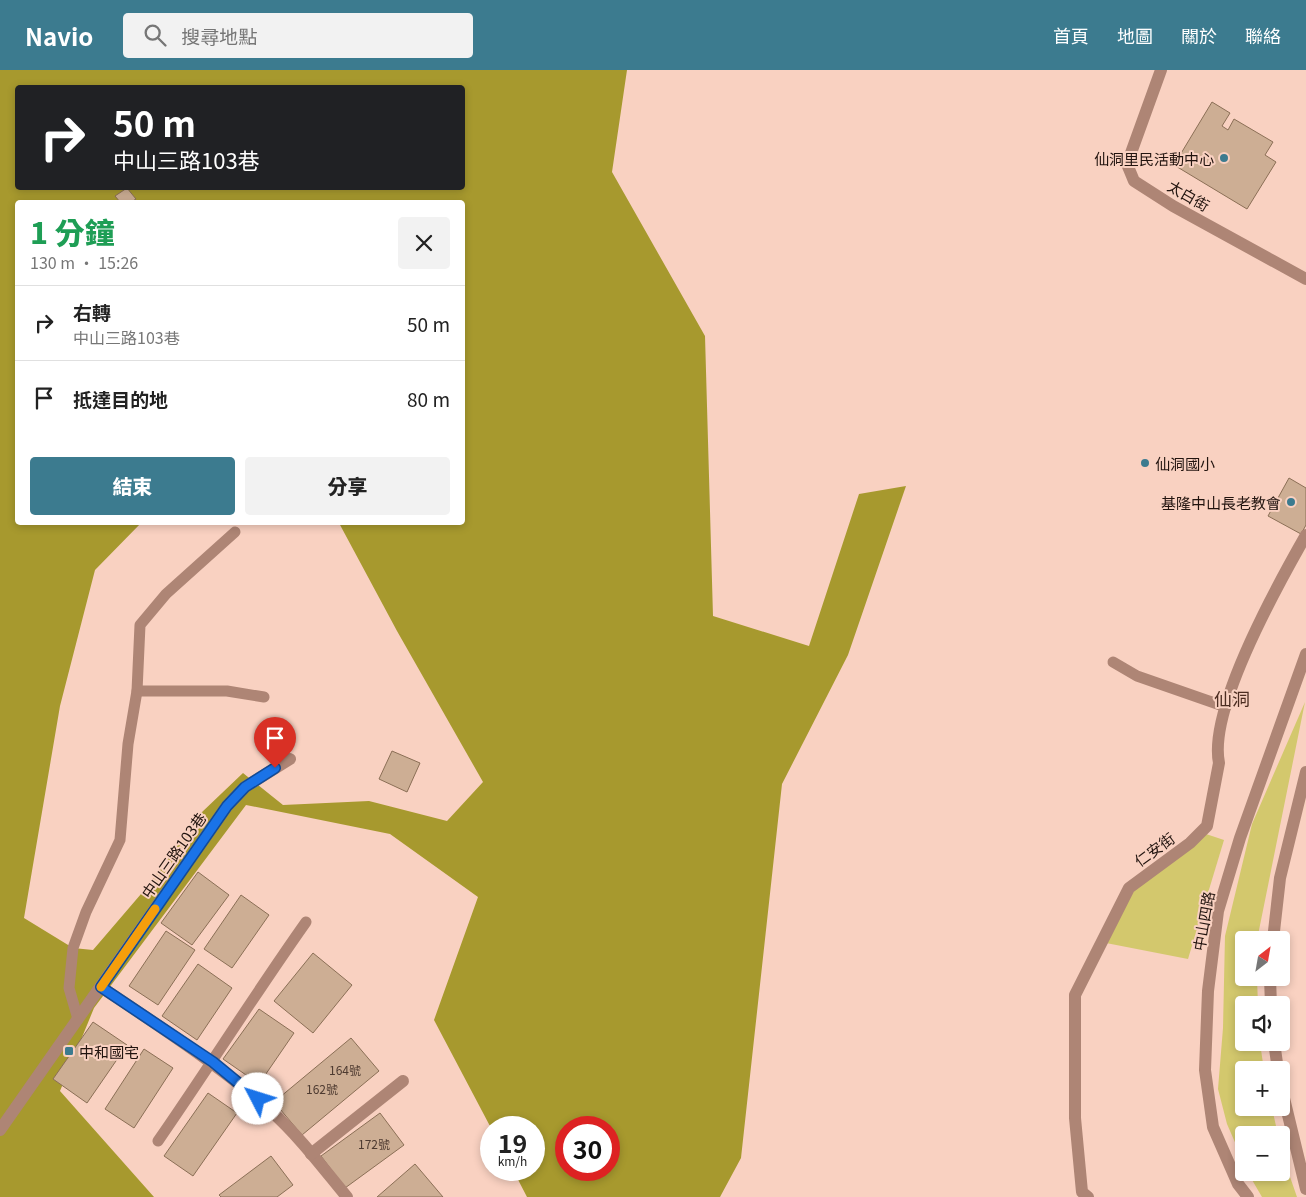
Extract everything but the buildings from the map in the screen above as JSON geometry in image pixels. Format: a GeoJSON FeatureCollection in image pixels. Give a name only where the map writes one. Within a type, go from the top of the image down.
{"type":"FeatureCollection","features":[{"type":"Feature","properties":{"kind":"street","name":"太白街"},"geometry":{"type":"LineString","coordinates":[[1161,70],[1127,164],[1134,181],[1173,206],[1306,279]]}},
{"type":"Feature","properties":{"kind":"street","name":"仁安街"},"geometry":{"type":"LineString","coordinates":[[1088,1197],[1082,1192],[1074,1118],[1075,995],[1129,888],[1190,844],[1207,826],[1219,763],[1217,752],[1220,726],[1226,707],[1245,654],[1306,535]]}},
{"type":"Feature","properties":{"kind":"street","name":"中山四路"},"geometry":{"type":"LineString","coordinates":[[1248,1197],[1238,1184],[1212,1127],[1205,1070],[1208,991],[1218,911],[1240,838],[1306,654]]}},
{"type":"Feature","properties":{"kind":"street","name":"中山三路103巷"},"geometry":{"type":"LineString","coordinates":[[0,1130],[227,806],[245,787],[290,759]]}},
{"type":"Feature","properties":{"kind":"street"},"geometry":{"type":"LineString","coordinates":[[1274,931],[1280,878],[1306,772]]}},
{"type":"Feature","properties":{"kind":"street"},"geometry":{"type":"LineString","coordinates":[[101,987],[213,1062],[272,1112],[312,1154],[347,1197]]}},
{"type":"Feature","properties":{"kind":"street"},"geometry":{"type":"LineString","coordinates":[[312,1154],[403,1081]]}},
{"type":"Feature","properties":{"kind":"street"},"geometry":{"type":"LineString","coordinates":[[1288,1116],[1306,1189]]}},
{"type":"Feature","properties":{"kind":"lane"},"geometry":{"type":"LineString","coordinates":[[78,1019],[69,988],[73,948],[86,912],[120,840],[128,744],[137,691],[140,625],[166,594],[235,532]]}},
{"type":"Feature","properties":{"kind":"lane"},"geometry":{"type":"LineString","coordinates":[[1113,662],[1136,676],[1226,707]]}},
{"type":"Feature","properties":{"kind":"lane"},"geometry":{"type":"LineString","coordinates":[[137,691],[227,691],[264,697]]}},
{"type":"Feature","properties":{"kind":"lane"},"geometry":{"type":"LineString","coordinates":[[158,1141],[306,922]]}},
{"type":"Feature","properties":{"kind":"shaded area"},"geometry":{"type":"Polygon","coordinates":[[[0,70],[627,70],[612,172],[705,336],[713,616],[809,646],[859,494],[906,486],[848,655],[782,784],[741,1158],[720,1197],[527,1197],[519,1181],[545,1181],[545,1116],[485,1116],[434,1020],[478,897],[390,834],[246,805],[94,1008],[60,1091],[154,1197],[0,1197],[0,70]],[[15,200],[15,525],[139,525],[95,570],[60,706],[24,918],[73,948],[93,950],[141,894],[201,813],[243,773],[283,805],[369,801],[447,821],[483,782],[397,631],[340,525],[465,525],[465,200],[15,200]]]}},
{"type":"Feature","properties":{"kind":"shaded area"},"geometry":{"type":"Polygon","coordinates":[[[1305,702],[1259,931],[1235,931],[1235,986],[1257,986],[1258,996],[1235,996],[1235,1051],[1261,1051],[1263,1061],[1235,1061],[1235,1116],[1274,1116],[1276,1126],[1235,1126],[1235,1142],[1227,1124],[1218,1089],[1223,1028],[1225,936],[1252,824],[1305,702]]]}},
{"type":"Feature","properties":{"kind":"shaded area"},"geometry":{"type":"Polygon","coordinates":[[[1206,834],[1224,840],[1188,959],[1106,943],[1133,890],[1206,834]]]}},
{"type":"Feature","properties":{"kind":"shaded area"},"geometry":{"type":"Polygon","coordinates":[[[1290,1177],[1297,1197],[1262,1197],[1253,1181],[1290,1181],[1290,1177]]]}},
{"type":"Feature","properties":{"kind":"slow traffic"},"geometry":{"type":"LineString","coordinates":[[101,987],[155,909]]}},
{"type":"Feature","properties":{"kind":"place","name":"仙洞里民活動中心"},"geometry":{"type":"Point","coordinates":[1224,158]}},
{"type":"Feature","properties":{"kind":"place","name":"仙洞國小"},"geometry":{"type":"Point","coordinates":[1145,463]}},
{"type":"Feature","properties":{"kind":"place","name":"基隆中山長老教會"},"geometry":{"type":"Point","coordinates":[1291,502]}},
{"type":"Feature","properties":{"kind":"place","name":"中和國宅"},"geometry":{"type":"Point","coordinates":[69,1051]}},
{"type":"Feature","properties":{"kind":"district","name":"仙洞"},"geometry":{"type":"Point","coordinates":[1232,698]}},
{"type":"Feature","properties":{"kind":"route"},"geometry":{"type":"LineString","coordinates":[[258,1099],[213,1062],[101,987],[227,806],[245,787],[275,768]]}}]}
